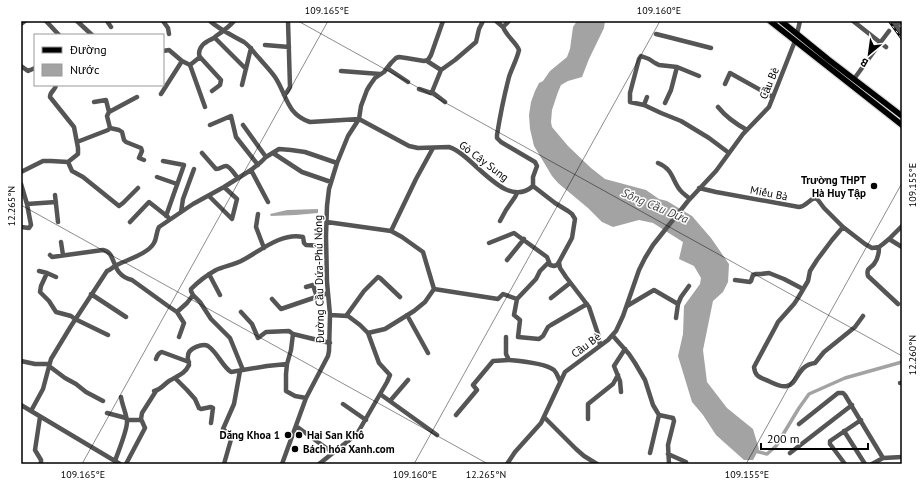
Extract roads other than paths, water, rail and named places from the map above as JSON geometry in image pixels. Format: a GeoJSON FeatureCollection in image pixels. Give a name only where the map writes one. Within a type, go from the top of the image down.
{"type":"FeatureCollection","features":[{"type":"Feature","properties":{"kind":"main road"},"geometry":{"type":"LineString","coordinates":[[770,21],[902,125]]}},
{"type":"Feature","properties":{"kind":"main road"},"geometry":{"type":"LineString","coordinates":[[781,21],[902,116]]}},
{"type":"Feature","properties":{"kind":"main road"},"geometry":{"type":"LineString","coordinates":[[796,41],[797,34]]}},
{"type":"Feature","properties":{"kind":"street"},"geometry":{"type":"LineString","coordinates":[[21,24],[24,21]]}},
{"type":"Feature","properties":{"kind":"street"},"geometry":{"type":"LineString","coordinates":[[46,21],[58,34]]}},
{"type":"Feature","properties":{"kind":"street"},"geometry":{"type":"LineString","coordinates":[[77,21],[91,34]]}},
{"type":"Feature","properties":{"kind":"street"},"geometry":{"type":"LineString","coordinates":[[107,21],[111,27]]}},
{"type":"Feature","properties":{"kind":"street"},"geometry":{"type":"LineString","coordinates":[[163,21],[168,28],[169,34]]}},
{"type":"Feature","properties":{"kind":"street"},"geometry":{"type":"LineString","coordinates":[[210,21],[222,31],[244,42],[251,48],[275,77],[294,113],[303,120],[310,122],[359,119]]}},
{"type":"Feature","properties":{"kind":"street"},"geometry":{"type":"LineString","coordinates":[[212,91],[220,85],[221,80],[200,57],[198,54],[199,50],[208,40],[215,38],[234,21]]}},
{"type":"Feature","properties":{"kind":"street"},"geometry":{"type":"LineString","coordinates":[[284,95],[290,87],[288,21]]}},
{"type":"Feature","properties":{"kind":"street"},"geometry":{"type":"LineString","coordinates":[[441,70],[427,61],[431,55],[442,21]]}},
{"type":"Feature","properties":{"kind":"street"},"geometry":{"type":"LineString","coordinates":[[432,92],[441,70],[476,42],[479,29],[483,21]]}},
{"type":"Feature","properties":{"kind":"street"},"geometry":{"type":"LineString","coordinates":[[489,243],[514,233],[548,257],[550,265],[554,266],[559,262],[572,238],[575,219],[572,214],[533,186],[533,177],[536,166],[535,162],[501,142],[497,138],[505,92],[519,50],[517,45],[496,21]]}},
{"type":"Feature","properties":{"kind":"street"},"geometry":{"type":"LineString","coordinates":[[502,27],[508,21]]}},
{"type":"Feature","properties":{"kind":"street"},"geometry":{"type":"LineString","coordinates":[[797,34],[800,21]]}},
{"type":"Feature","properties":{"kind":"street"},"geometry":{"type":"LineString","coordinates":[[853,21],[886,48]]}},
{"type":"Feature","properties":{"kind":"street"},"geometry":{"type":"LineString","coordinates":[[893,21],[902,33]]}},
{"type":"Feature","properties":{"kind":"street"},"geometry":{"type":"LineString","coordinates":[[897,26],[899,22],[902,21]]}},
{"type":"Feature","properties":{"kind":"street"},"geometry":{"type":"LineString","coordinates":[[854,79],[889,31]]}},
{"type":"Feature","properties":{"kind":"street"},"geometry":{"type":"LineString","coordinates":[[656,34],[711,48]]}},
{"type":"Feature","properties":{"kind":"street"},"geometry":{"type":"LineString","coordinates":[[215,38],[246,69]]}},
{"type":"Feature","properties":{"kind":"street","name":"Cầu Bè"},"geometry":{"type":"LineString","coordinates":[[507,464],[515,452],[538,428],[565,372],[613,336],[620,324],[642,263],[653,245],[699,188],[716,171],[747,130],[769,107],[796,41]]}},
{"type":"Feature","properties":{"kind":"street"},"geometry":{"type":"LineString","coordinates":[[265,46],[289,47]]}},
{"type":"Feature","properties":{"kind":"street"},"geometry":{"type":"LineString","coordinates":[[242,85],[251,48]]}},
{"type":"Feature","properties":{"kind":"street"},"geometry":{"type":"LineString","coordinates":[[164,51],[169,50],[182,61],[190,65],[205,107]]}},
{"type":"Feature","properties":{"kind":"street"},"geometry":{"type":"LineString","coordinates":[[698,76],[677,67],[659,65],[649,58],[641,56],[630,93],[630,102],[644,105],[685,124],[709,138],[729,153]]}},
{"type":"Feature","properties":{"kind":"street"},"geometry":{"type":"LineString","coordinates":[[190,65],[200,57]]}},
{"type":"Feature","properties":{"kind":"street","name":"Đường Cầu Dứa-Phú Nông"},"geometry":{"type":"LineString","coordinates":[[282,464],[306,398],[328,356],[330,343],[330,315],[326,246],[327,222],[329,189],[337,163],[348,136],[359,119],[361,106],[370,84],[396,58],[399,57],[427,61]]}},
{"type":"Feature","properties":{"kind":"street"},"geometry":{"type":"LineString","coordinates":[[161,94],[165,85],[182,61]]}},
{"type":"Feature","properties":{"kind":"street"},"geometry":{"type":"LineString","coordinates":[[21,66],[26,71],[34,68]]}},
{"type":"Feature","properties":{"kind":"street"},"geometry":{"type":"LineString","coordinates":[[664,103],[671,90],[677,67]]}},
{"type":"Feature","properties":{"kind":"street"},"geometry":{"type":"LineString","coordinates":[[387,68],[408,82]]}},
{"type":"Feature","properties":{"kind":"street"},"geometry":{"type":"LineString","coordinates":[[341,71],[380,74]]}},
{"type":"Feature","properties":{"kind":"street"},"geometry":{"type":"LineString","coordinates":[[725,84],[730,73],[773,97]]}},
{"type":"Feature","properties":{"kind":"street"},"geometry":{"type":"LineString","coordinates":[[21,172],[43,162],[68,162],[79,152],[72,124],[50,97],[50,94],[56,86]]}},
{"type":"Feature","properties":{"kind":"street"},"geometry":{"type":"LineString","coordinates":[[419,89],[432,92],[445,102]]}},
{"type":"Feature","properties":{"kind":"street"},"geometry":{"type":"LineString","coordinates":[[109,112],[137,97]]}},
{"type":"Feature","properties":{"kind":"street"},"geometry":{"type":"LineString","coordinates":[[644,105],[647,97]]}},
{"type":"Feature","properties":{"kind":"street"},"geometry":{"type":"LineString","coordinates":[[94,102],[106,100],[109,112],[107,116],[110,128]]}},
{"type":"Feature","properties":{"kind":"street"},"geometry":{"type":"LineString","coordinates":[[718,107],[722,113],[747,130]]}},
{"type":"Feature","properties":{"kind":"street"},"geometry":{"type":"LineString","coordinates":[[210,125],[230,116],[236,137],[258,165]]}},
{"type":"Feature","properties":{"kind":"street","name":"Gò Cây Sung"},"geometry":{"type":"LineString","coordinates":[[359,119],[409,146],[418,148],[452,148],[465,157],[484,175],[513,193],[526,191],[533,186]]}},
{"type":"Feature","properties":{"kind":"street"},"geometry":{"type":"LineString","coordinates":[[243,125],[266,157]]}},
{"type":"Feature","properties":{"kind":"street"},"geometry":{"type":"LineString","coordinates":[[77,142],[110,128],[121,131],[126,142],[141,148],[142,151],[139,158],[144,160]]}},
{"type":"Feature","properties":{"kind":"street"},"geometry":{"type":"LineString","coordinates":[[391,232],[416,179],[433,148]]}},
{"type":"Feature","properties":{"kind":"street"},"geometry":{"type":"LineString","coordinates":[[168,217],[181,212],[224,187],[251,170],[266,157],[279,149],[305,152],[337,163]]}},
{"type":"Feature","properties":{"kind":"street"},"geometry":{"type":"LineString","coordinates":[[202,153],[216,169],[220,169],[225,166],[228,167],[238,178]]}},
{"type":"Feature","properties":{"kind":"street"},"geometry":{"type":"LineString","coordinates":[[273,153],[302,172],[331,182]]}},
{"type":"Feature","properties":{"kind":"street"},"geometry":{"type":"LineString","coordinates":[[31,411],[39,397],[52,358],[75,319],[107,271],[130,260],[155,242],[159,227],[168,217],[184,165],[163,161]]}},
{"type":"Feature","properties":{"kind":"street"},"geometry":{"type":"LineString","coordinates":[[68,162],[72,171],[83,176],[119,206],[138,188]]}},
{"type":"Feature","properties":{"kind":"street"},"geometry":{"type":"LineString","coordinates":[[658,163],[668,170],[689,200]]}},
{"type":"Feature","properties":{"kind":"street"},"geometry":{"type":"LineString","coordinates":[[181,212],[183,199],[194,169]]}},
{"type":"Feature","properties":{"kind":"street"},"geometry":{"type":"LineString","coordinates":[[251,170],[268,202]]}},
{"type":"Feature","properties":{"kind":"street"},"geometry":{"type":"LineString","coordinates":[[157,177],[177,184]]}},
{"type":"Feature","properties":{"kind":"street"},"geometry":{"type":"LineString","coordinates":[[21,184],[31,224],[29,228],[21,227]]}},
{"type":"Feature","properties":{"kind":"street"},"geometry":{"type":"LineString","coordinates":[[209,196],[232,219],[237,199],[224,187]]}},
{"type":"Feature","properties":{"kind":"street","name":"Miếu Bà"},"geometry":{"type":"LineString","coordinates":[[699,188],[799,207],[803,207],[815,198],[843,227],[869,247],[879,247]]}},
{"type":"Feature","properties":{"kind":"street"},"geometry":{"type":"LineString","coordinates":[[500,221],[506,210],[516,198],[517,193]]}},
{"type":"Feature","properties":{"kind":"street"},"geometry":{"type":"LineString","coordinates":[[55,195],[58,222]]}},
{"type":"Feature","properties":{"kind":"street"},"geometry":{"type":"LineString","coordinates":[[27,204],[56,202]]}},
{"type":"Feature","properties":{"kind":"street"},"geometry":{"type":"LineString","coordinates":[[130,222],[149,202],[168,217]]}},
{"type":"Feature","properties":{"kind":"street"},"geometry":{"type":"LineString","coordinates":[[258,214],[256,227],[264,248]]}},
{"type":"Feature","properties":{"kind":"street"},"geometry":{"type":"LineString","coordinates":[[327,222],[391,232],[407,240],[423,252],[434,289]]}},
{"type":"Feature","properties":{"kind":"street"},"geometry":{"type":"LineString","coordinates":[[898,304],[868,276],[867,273],[868,269],[874,264],[879,254],[879,247],[902,226]]}},
{"type":"Feature","properties":{"kind":"street"},"geometry":{"type":"LineString","coordinates":[[843,227],[817,260],[810,271],[808,281],[794,304],[776,326],[754,367],[755,373],[758,376],[782,386],[791,384],[801,370],[810,363],[815,363],[824,352],[855,327],[862,316]]}},
{"type":"Feature","properties":{"kind":"street"},"geometry":{"type":"LineString","coordinates":[[224,464],[232,436],[223,429],[234,404],[241,371],[230,338],[210,318],[200,302],[190,291],[209,274],[242,261],[275,241],[292,236],[303,237],[306,245],[326,246]]}},
{"type":"Feature","properties":{"kind":"street"},"geometry":{"type":"LineString","coordinates":[[507,260],[524,239]]}},
{"type":"Feature","properties":{"kind":"street"},"geometry":{"type":"LineString","coordinates":[[889,239],[902,247]]}},
{"type":"Feature","properties":{"kind":"street"},"geometry":{"type":"LineString","coordinates":[[61,242],[63,255]]}},
{"type":"Feature","properties":{"kind":"street"},"geometry":{"type":"LineString","coordinates":[[50,255],[52,257],[103,250],[107,251],[122,276],[132,280],[177,312],[184,323],[179,337]]}},
{"type":"Feature","properties":{"kind":"street"},"geometry":{"type":"LineString","coordinates":[[549,262],[536,279],[517,299],[514,315],[520,320],[518,337],[542,338],[550,325],[587,304]]}},
{"type":"Feature","properties":{"kind":"street"},"geometry":{"type":"LineString","coordinates":[[559,262],[560,268],[587,304],[591,312],[600,345]]}},
{"type":"Feature","properties":{"kind":"street"},"geometry":{"type":"LineString","coordinates":[[39,271],[56,277]]}},
{"type":"Feature","properties":{"kind":"street"},"geometry":{"type":"LineString","coordinates":[[47,273],[40,290],[41,294],[49,301],[56,312],[69,316],[108,334]]}},
{"type":"Feature","properties":{"kind":"street"},"geometry":{"type":"LineString","coordinates":[[735,280],[750,282],[753,275],[769,273],[803,289]]}},
{"type":"Feature","properties":{"kind":"street"},"geometry":{"type":"LineString","coordinates":[[209,274],[220,295]]}},
{"type":"Feature","properties":{"kind":"street"},"geometry":{"type":"LineString","coordinates":[[346,316],[364,291],[378,277],[400,297]]}},
{"type":"Feature","properties":{"kind":"street"},"geometry":{"type":"LineString","coordinates":[[552,298],[570,283]]}},
{"type":"Feature","properties":{"kind":"street"},"geometry":{"type":"LineString","coordinates":[[306,287],[313,284],[317,297]]}},
{"type":"Feature","properties":{"kind":"street"},"geometry":{"type":"LineString","coordinates":[[676,318],[678,304],[688,286]]}},
{"type":"Feature","properties":{"kind":"street"},"geometry":{"type":"LineString","coordinates":[[434,289],[498,299],[503,294],[517,299]]}},
{"type":"Feature","properties":{"kind":"street"},"geometry":{"type":"LineString","coordinates":[[368,333],[385,329],[407,315],[425,302],[434,289]]}},
{"type":"Feature","properties":{"kind":"street"},"geometry":{"type":"LineString","coordinates":[[627,306],[654,290],[678,304]]}},
{"type":"Feature","properties":{"kind":"street"},"geometry":{"type":"LineString","coordinates":[[272,299],[281,309],[328,293]]}},
{"type":"Feature","properties":{"kind":"street"},"geometry":{"type":"LineString","coordinates":[[92,294],[126,317]]}},
{"type":"Feature","properties":{"kind":"street"},"geometry":{"type":"LineString","coordinates":[[177,312],[193,295]]}},
{"type":"Feature","properties":{"kind":"street"},"geometry":{"type":"LineString","coordinates":[[241,312],[252,324],[258,338],[266,332],[289,332],[330,343]]}},
{"type":"Feature","properties":{"kind":"street"},"geometry":{"type":"LineString","coordinates":[[319,464],[357,434],[390,375],[379,363],[368,333],[356,322],[346,316],[330,315]]}},
{"type":"Feature","properties":{"kind":"street"},"geometry":{"type":"LineString","coordinates":[[407,315],[428,353]]}},
{"type":"Feature","properties":{"kind":"street"},"geometry":{"type":"LineString","coordinates":[[293,334],[287,364],[286,391],[295,396],[306,398]]}},
{"type":"Feature","properties":{"kind":"street"},"geometry":{"type":"LineString","coordinates":[[613,336],[625,349],[642,375],[648,386],[653,405],[659,415],[650,453]]}},
{"type":"Feature","properties":{"kind":"street"},"geometry":{"type":"LineString","coordinates":[[506,337],[506,354],[509,360]]}},
{"type":"Feature","properties":{"kind":"street"},"geometry":{"type":"LineString","coordinates":[[126,464],[145,428],[141,420],[141,415],[144,409],[155,391],[186,371],[189,367],[188,356],[190,352],[198,346],[206,345],[215,352],[230,372],[233,373],[267,366],[287,364]]}},
{"type":"Feature","properties":{"kind":"street"},"geometry":{"type":"LineString","coordinates":[[621,392],[620,381],[614,366],[625,349]]}},
{"type":"Feature","properties":{"kind":"street"},"geometry":{"type":"LineString","coordinates":[[156,359],[158,354],[162,352],[189,362]]}},
{"type":"Feature","properties":{"kind":"street"},"geometry":{"type":"LineString","coordinates":[[21,361],[49,365],[65,378],[103,401]]}},
{"type":"Feature","properties":{"kind":"street"},"geometry":{"type":"LineString","coordinates":[[456,415],[476,390],[473,385],[493,361],[523,361],[546,366],[556,372],[560,381]]}},
{"type":"Feature","properties":{"kind":"street"},"geometry":{"type":"LineString","coordinates":[[588,419],[588,404],[613,384],[618,375]]}},
{"type":"Feature","properties":{"kind":"street"},"geometry":{"type":"LineString","coordinates":[[175,378],[195,399],[199,408],[212,407],[211,423]]}},
{"type":"Feature","properties":{"kind":"street"},"geometry":{"type":"LineString","coordinates":[[390,401],[408,380]]}},
{"type":"Feature","properties":{"kind":"street"},"geometry":{"type":"LineString","coordinates":[[799,424],[838,393],[843,392],[883,458]]}},
{"type":"Feature","properties":{"kind":"street"},"geometry":{"type":"LineString","coordinates":[[380,394],[437,435]]}},
{"type":"Feature","properties":{"kind":"street"},"geometry":{"type":"LineString","coordinates":[[115,461],[126,429],[127,419],[121,397]]}},
{"type":"Feature","properties":{"kind":"street"},"geometry":{"type":"LineString","coordinates":[[343,404],[366,420]]}},
{"type":"Feature","properties":{"kind":"street"},"geometry":{"type":"LineString","coordinates":[[21,405],[120,464]]}},
{"type":"Feature","properties":{"kind":"street"},"geometry":{"type":"LineString","coordinates":[[790,453],[852,405]]}},
{"type":"Feature","properties":{"kind":"street"},"geometry":{"type":"LineString","coordinates":[[107,413],[127,419],[141,420]]}},
{"type":"Feature","properties":{"kind":"street"},"geometry":{"type":"LineString","coordinates":[[659,415],[672,418],[674,421],[668,445],[669,464]]}},
{"type":"Feature","properties":{"kind":"street"},"geometry":{"type":"LineString","coordinates":[[40,417],[35,450],[41,460],[41,464]]}},
{"type":"Feature","properties":{"kind":"street"},"geometry":{"type":"LineString","coordinates":[[544,417],[584,456],[598,464]]}},
{"type":"Feature","properties":{"kind":"street"},"geometry":{"type":"LineString","coordinates":[[845,464],[830,442],[832,439],[861,420]]}},
{"type":"Feature","properties":{"kind":"street"},"geometry":{"type":"LineString","coordinates":[[296,426],[332,453]]}},
{"type":"Feature","properties":{"kind":"street"},"geometry":{"type":"LineString","coordinates":[[844,431],[865,464]]}},
{"type":"Feature","properties":{"kind":"street"},"geometry":{"type":"LineString","coordinates":[[668,454],[686,462]]}},
{"type":"Feature","properties":{"kind":"street"},"geometry":{"type":"LineString","coordinates":[[872,464],[883,458],[902,456]]}},
{"type":"Feature","properties":{"kind":"water","name":"Sông Cầu Dứa"},"geometry":{"type":"Polygon","coordinates":[[[577,21],[605,21],[604,28],[582,77],[568,81],[561,85],[552,110],[552,127],[568,146],[605,179],[646,190],[659,199],[667,201],[692,216],[711,238],[729,264],[728,282],[723,292],[713,301],[703,350],[707,382],[727,408],[753,429],[759,449],[753,460],[744,460],[716,435],[703,415],[692,402],[678,356],[683,334],[684,306],[700,284],[701,278],[694,266],[679,259],[683,242],[653,223],[639,220],[613,227],[602,222],[558,183],[552,176],[534,146],[530,129],[529,115],[531,102],[539,83],[543,81],[550,71],[567,57],[570,49],[573,27],[577,21]]]}},
{"type":"Feature","properties":{"kind":"water"},"geometry":{"type":"Polygon","coordinates":[[[318,209],[318,213],[271,216],[270,214],[287,210],[318,209]]]}},
{"type":"Feature","properties":{"kind":"waterway"},"geometry":{"type":"LineString","coordinates":[[755,451],[767,454],[776,446],[809,394],[845,378],[902,362]]}},
{"type":"Feature","properties":{"kind":"railway"},"geometry":{"type":"LineString","coordinates":[[889,21],[902,39]]}},
{"type":"Feature","properties":{"kind":"place","name":"Trường THPT Hà Huy Tập"},"geometry":{"type":"Point","coordinates":[874,186]}},
{"type":"Feature","properties":{"kind":"place","name":"Dăng Khoa 1"},"geometry":{"type":"Point","coordinates":[288,435]}},
{"type":"Feature","properties":{"kind":"place","name":"Hai San Khô"},"geometry":{"type":"Point","coordinates":[299,435]}},
{"type":"Feature","properties":{"kind":"place","name":"Bách hóa Xanh.com"},"geometry":{"type":"Point","coordinates":[295,449]}}]}
